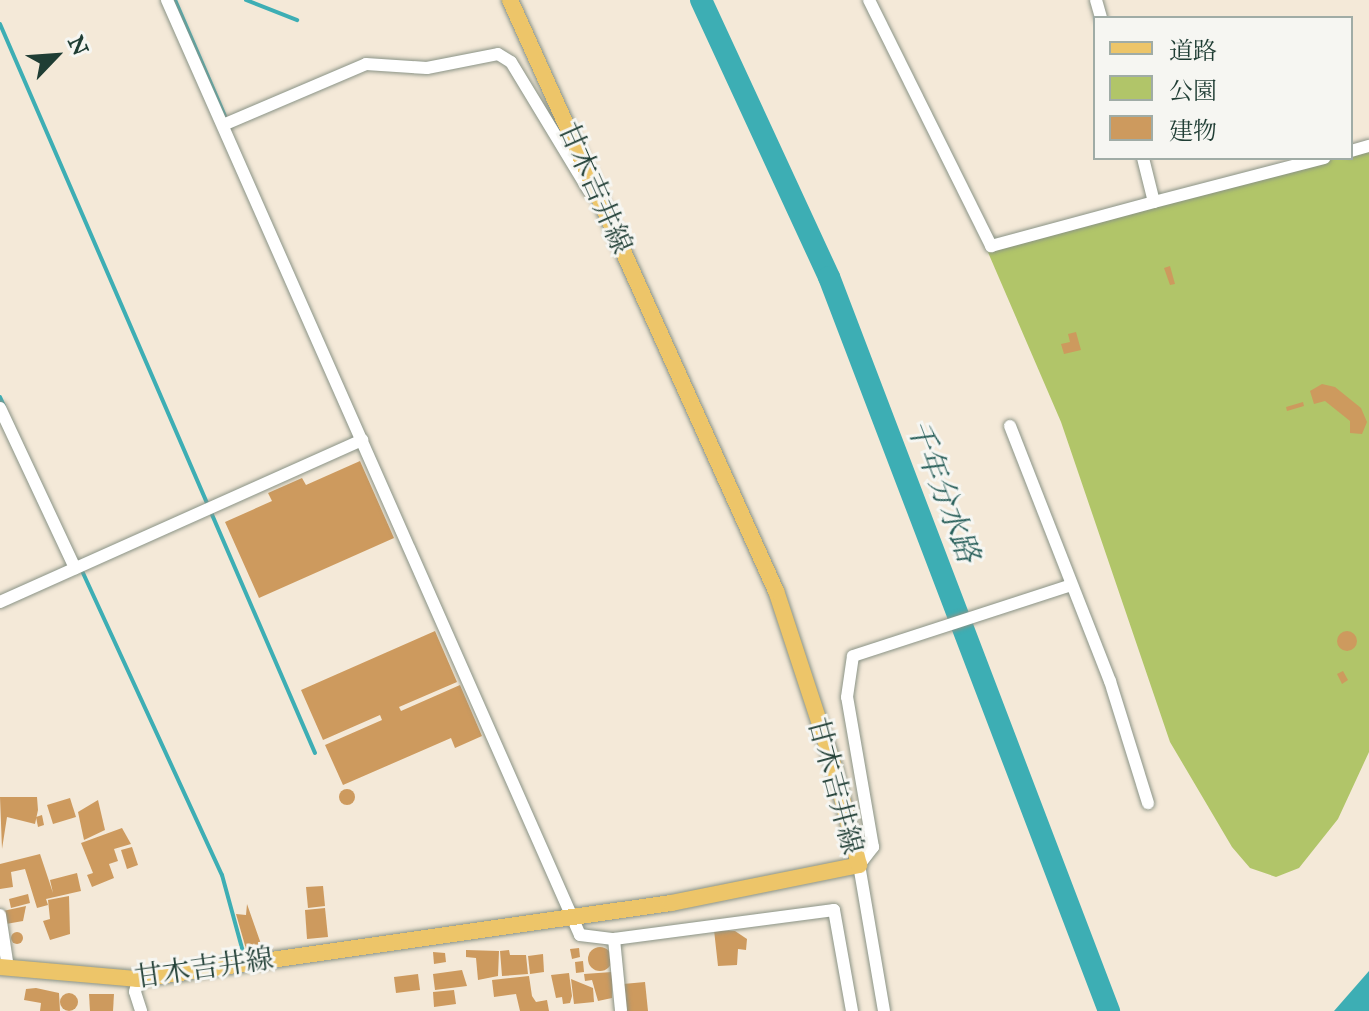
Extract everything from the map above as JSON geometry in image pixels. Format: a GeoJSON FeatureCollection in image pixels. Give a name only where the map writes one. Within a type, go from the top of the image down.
{"type":"FeatureCollection","features":[{"type":"Feature","properties":{"kind":"main road","name":"甘木吉井線"},"geometry":{"type":"LineString","coordinates":[[4,967],[138,979],[418,935],[572,918],[859,865],[835,770],[776,591],[510,0]]}},
{"type":"Feature","properties":{"kind":"street"},"geometry":{"type":"LineString","coordinates":[[167,0],[572,918],[585,939],[614,939],[834,910],[852,1011]]}},
{"type":"Feature","properties":{"kind":"street"},"geometry":{"type":"LineString","coordinates":[[869,0],[991,246],[1316,160]]}},
{"type":"Feature","properties":{"kind":"street"},"geometry":{"type":"LineString","coordinates":[[223,125],[366,64],[427,68],[498,54],[511,62],[592,196],[599,198]]}},
{"type":"Feature","properties":{"kind":"street"},"geometry":{"type":"LineString","coordinates":[[1144,160],[1154,202]]}},
{"type":"Feature","properties":{"kind":"street"},"geometry":{"type":"LineString","coordinates":[[0,408],[75,568]]}},
{"type":"Feature","properties":{"kind":"street"},"geometry":{"type":"LineString","coordinates":[[1010,426],[1135,751],[1148,803]]}},
{"type":"Feature","properties":{"kind":"street"},"geometry":{"type":"LineString","coordinates":[[0,602],[362,440]]}},
{"type":"Feature","properties":{"kind":"street"},"geometry":{"type":"LineString","coordinates":[[884,1011],[859,865],[873,847],[847,697],[853,656],[1071,585]]}},
{"type":"Feature","properties":{"kind":"street"},"geometry":{"type":"LineString","coordinates":[[0,915],[4,967]]}},
{"type":"Feature","properties":{"kind":"street"},"geometry":{"type":"LineString","coordinates":[[614,939],[621,1011]]}},
{"type":"Feature","properties":{"kind":"street"},"geometry":{"type":"LineString","coordinates":[[138,979],[141,1011]]}},
{"type":"Feature","properties":{"kind":"green space"},"geometry":{"type":"Polygon","coordinates":[[[1369,150],[1369,752],[1338,819],[1299,868],[1276,877],[1250,868],[1232,847],[1170,742],[1061,422],[987,250],[1331,160],[1353,160],[1353,154],[1369,150]]]}},
{"type":"Feature","properties":{"kind":"water"},"geometry":{"type":"Polygon","coordinates":[[[1369,971],[1369,1011],[1334,1011],[1369,971]]]}},
{"type":"Feature","properties":{"kind":"building"},"geometry":{"type":"Polygon","coordinates":[[[1170,266],[1175,284],[1170,285],[1164,268],[1170,266]]]}},
{"type":"Feature","properties":{"kind":"building"},"geometry":{"type":"Polygon","coordinates":[[[1076,332],[1081,350],[1064,354],[1061,344],[1070,342],[1068,334],[1076,332]]]}},
{"type":"Feature","properties":{"kind":"building"},"geometry":{"type":"Polygon","coordinates":[[[1322,384],[1335,387],[1361,408],[1367,422],[1362,434],[1350,433],[1350,421],[1325,401],[1314,404],[1310,391],[1322,384]]]}},
{"type":"Feature","properties":{"kind":"building"},"geometry":{"type":"Polygon","coordinates":[[[1303,402],[1304,406],[1287,411],[1286,407],[1303,402]]]}},
{"type":"Feature","properties":{"kind":"building"},"geometry":{"type":"Polygon","coordinates":[[[360,461],[394,538],[259,598],[225,522],[272,501],[268,493],[302,478],[306,485],[360,461]]]}},
{"type":"Feature","properties":{"kind":"building"},"geometry":{"type":"Polygon","coordinates":[[[435,631],[457,682],[399,707],[401,711],[460,685],[482,736],[455,748],[451,738],[343,785],[325,745],[382,720],[380,715],[323,740],[301,690],[435,631]]]}},
{"type":"Feature","properties":{"kind":"building"},"geometry":{"type":"Polygon","coordinates":[[[1347,631],[1354,634],[1357,641],[1354,648],[1347,651],[1340,648],[1337,641],[1340,634],[1347,631]]]}},
{"type":"Feature","properties":{"kind":"building"},"geometry":{"type":"Polygon","coordinates":[[[1343,671],[1348,680],[1342,684],[1337,674],[1343,671]]]}},
{"type":"Feature","properties":{"kind":"building"},"geometry":{"type":"Polygon","coordinates":[[[347,789],[355,797],[347,805],[339,797],[347,789]]]}},
{"type":"Feature","properties":{"kind":"building"},"geometry":{"type":"Polygon","coordinates":[[[0,797],[37,797],[38,810],[35,824],[7,817],[2,849],[0,797]]]}},
{"type":"Feature","properties":{"kind":"building"},"geometry":{"type":"Polygon","coordinates":[[[70,798],[76,817],[53,824],[47,805],[70,798]]]}},
{"type":"Feature","properties":{"kind":"building"},"geometry":{"type":"Polygon","coordinates":[[[98,800],[105,830],[84,840],[78,812],[98,800]]]}},
{"type":"Feature","properties":{"kind":"building"},"geometry":{"type":"Polygon","coordinates":[[[42,815],[44,825],[38,827],[36,817],[42,815]]]}},
{"type":"Feature","properties":{"kind":"building"},"geometry":{"type":"Polygon","coordinates":[[[122,828],[131,844],[114,849],[118,861],[109,864],[114,878],[92,887],[87,875],[93,873],[81,843],[122,828]]]}},
{"type":"Feature","properties":{"kind":"building"},"geometry":{"type":"Polygon","coordinates":[[[132,847],[138,865],[127,869],[121,850],[132,847]]]}},
{"type":"Feature","properties":{"kind":"building"},"geometry":{"type":"Polygon","coordinates":[[[40,854],[53,893],[50,880],[77,873],[81,891],[46,899],[48,905],[37,908],[25,869],[11,872],[13,887],[0,889],[0,864],[40,854]]]}},
{"type":"Feature","properties":{"kind":"building"},"geometry":{"type":"Polygon","coordinates":[[[323,886],[325,906],[308,908],[306,887],[323,886]]]}},
{"type":"Feature","properties":{"kind":"building"},"geometry":{"type":"Polygon","coordinates":[[[28,894],[30,903],[11,908],[9,899],[28,894]]]}},
{"type":"Feature","properties":{"kind":"building"},"geometry":{"type":"Polygon","coordinates":[[[69,896],[70,934],[50,940],[43,921],[50,919],[48,900],[69,896]]]}},
{"type":"Feature","properties":{"kind":"building"},"geometry":{"type":"Polygon","coordinates":[[[247,904],[261,944],[246,949],[236,914],[246,915],[247,904]]]}},
{"type":"Feature","properties":{"kind":"building"},"geometry":{"type":"Polygon","coordinates":[[[26,906],[23,921],[6,924],[3,911],[26,906]]]}},
{"type":"Feature","properties":{"kind":"building"},"geometry":{"type":"Polygon","coordinates":[[[325,908],[328,937],[307,939],[305,910],[325,908]]]}},
{"type":"Feature","properties":{"kind":"building"},"geometry":{"type":"Polygon","coordinates":[[[714,930],[735,931],[747,939],[746,950],[738,949],[737,965],[718,966],[714,930]]]}},
{"type":"Feature","properties":{"kind":"building"},"geometry":{"type":"Polygon","coordinates":[[[17,932],[23,938],[17,944],[11,938],[17,932]]]}},
{"type":"Feature","properties":{"kind":"building"},"geometry":{"type":"Polygon","coordinates":[[[600,947],[608,951],[612,959],[608,967],[600,971],[592,967],[588,959],[592,951],[600,947]]]}},
{"type":"Feature","properties":{"kind":"building"},"geometry":{"type":"Polygon","coordinates":[[[579,948],[580,957],[572,959],[570,949],[579,948]]]}},
{"type":"Feature","properties":{"kind":"building"},"geometry":{"type":"Polygon","coordinates":[[[466,950],[499,951],[498,976],[478,980],[476,958],[466,957],[466,950]]]}},
{"type":"Feature","properties":{"kind":"building"},"geometry":{"type":"Polygon","coordinates":[[[509,950],[510,955],[526,955],[528,974],[502,976],[500,951],[509,950]]]}},
{"type":"Feature","properties":{"kind":"building"},"geometry":{"type":"Polygon","coordinates":[[[433,952],[445,953],[446,962],[434,964],[433,952]]]}},
{"type":"Feature","properties":{"kind":"building"},"geometry":{"type":"Polygon","coordinates":[[[543,954],[544,972],[530,974],[528,956],[543,954]]]}},
{"type":"Feature","properties":{"kind":"building"},"geometry":{"type":"Polygon","coordinates":[[[583,961],[584,972],[576,973],[575,962],[583,961]]]}},
{"type":"Feature","properties":{"kind":"building"},"geometry":{"type":"Polygon","coordinates":[[[462,970],[467,986],[435,990],[433,974],[462,970]]]}},
{"type":"Feature","properties":{"kind":"building"},"geometry":{"type":"Polygon","coordinates":[[[612,972],[612,998],[598,1001],[592,980],[585,981],[584,974],[612,972]]]}},
{"type":"Feature","properties":{"kind":"building"},"geometry":{"type":"Polygon","coordinates":[[[569,973],[572,996],[570,1003],[563,1004],[562,997],[556,998],[551,975],[569,973]]]}},
{"type":"Feature","properties":{"kind":"building"},"geometry":{"type":"Polygon","coordinates":[[[418,974],[420,990],[396,993],[394,977],[418,974]]]}},
{"type":"Feature","properties":{"kind":"building"},"geometry":{"type":"Polygon","coordinates":[[[529,976],[532,996],[536,1002],[547,1000],[549,1011],[520,1011],[516,994],[494,997],[492,980],[529,976]]]}},
{"type":"Feature","properties":{"kind":"building"},"geometry":{"type":"Polygon","coordinates":[[[571,979],[593,988],[594,1002],[574,1004],[571,979]]]}},
{"type":"Feature","properties":{"kind":"building"},"geometry":{"type":"Polygon","coordinates":[[[645,982],[648,1011],[626,1011],[623,984],[645,982]]]}},
{"type":"Feature","properties":{"kind":"building"},"geometry":{"type":"Polygon","coordinates":[[[26,989],[59,993],[60,1011],[40,1011],[41,1003],[24,1000],[26,989]]]}},
{"type":"Feature","properties":{"kind":"building"},"geometry":{"type":"Polygon","coordinates":[[[454,990],[456,1004],[434,1007],[433,992],[454,990]]]}},
{"type":"Feature","properties":{"kind":"building"},"geometry":{"type":"Polygon","coordinates":[[[65,993],[73,993],[78,1002],[76,1009],[65,1011],[60,1006],[60,998],[65,993]]]}},
{"type":"Feature","properties":{"kind":"building"},"geometry":{"type":"Polygon","coordinates":[[[89,994],[114,994],[113,1011],[90,1011],[89,994]]]}},
{"type":"Feature","properties":{"kind":"waterway"},"geometry":{"type":"LineString","coordinates":[[175,0],[225,116]]}},
{"type":"Feature","properties":{"kind":"waterway"},"geometry":{"type":"LineString","coordinates":[[246,0],[297,20]]}},
{"type":"Feature","properties":{"kind":"waterway","name":"千年分水路"},"geometry":{"type":"LineString","coordinates":[[701,0],[829,277],[1109,1011]]}},
{"type":"Feature","properties":{"kind":"waterway"},"geometry":{"type":"LineString","coordinates":[[0,24],[315,753]]}},
{"type":"Feature","properties":{"kind":"waterway"},"geometry":{"type":"LineString","coordinates":[[0,397],[4,406]]}},
{"type":"Feature","properties":{"kind":"waterway"},"geometry":{"type":"LineString","coordinates":[[83,573],[222,875],[243,952]]}}]}
